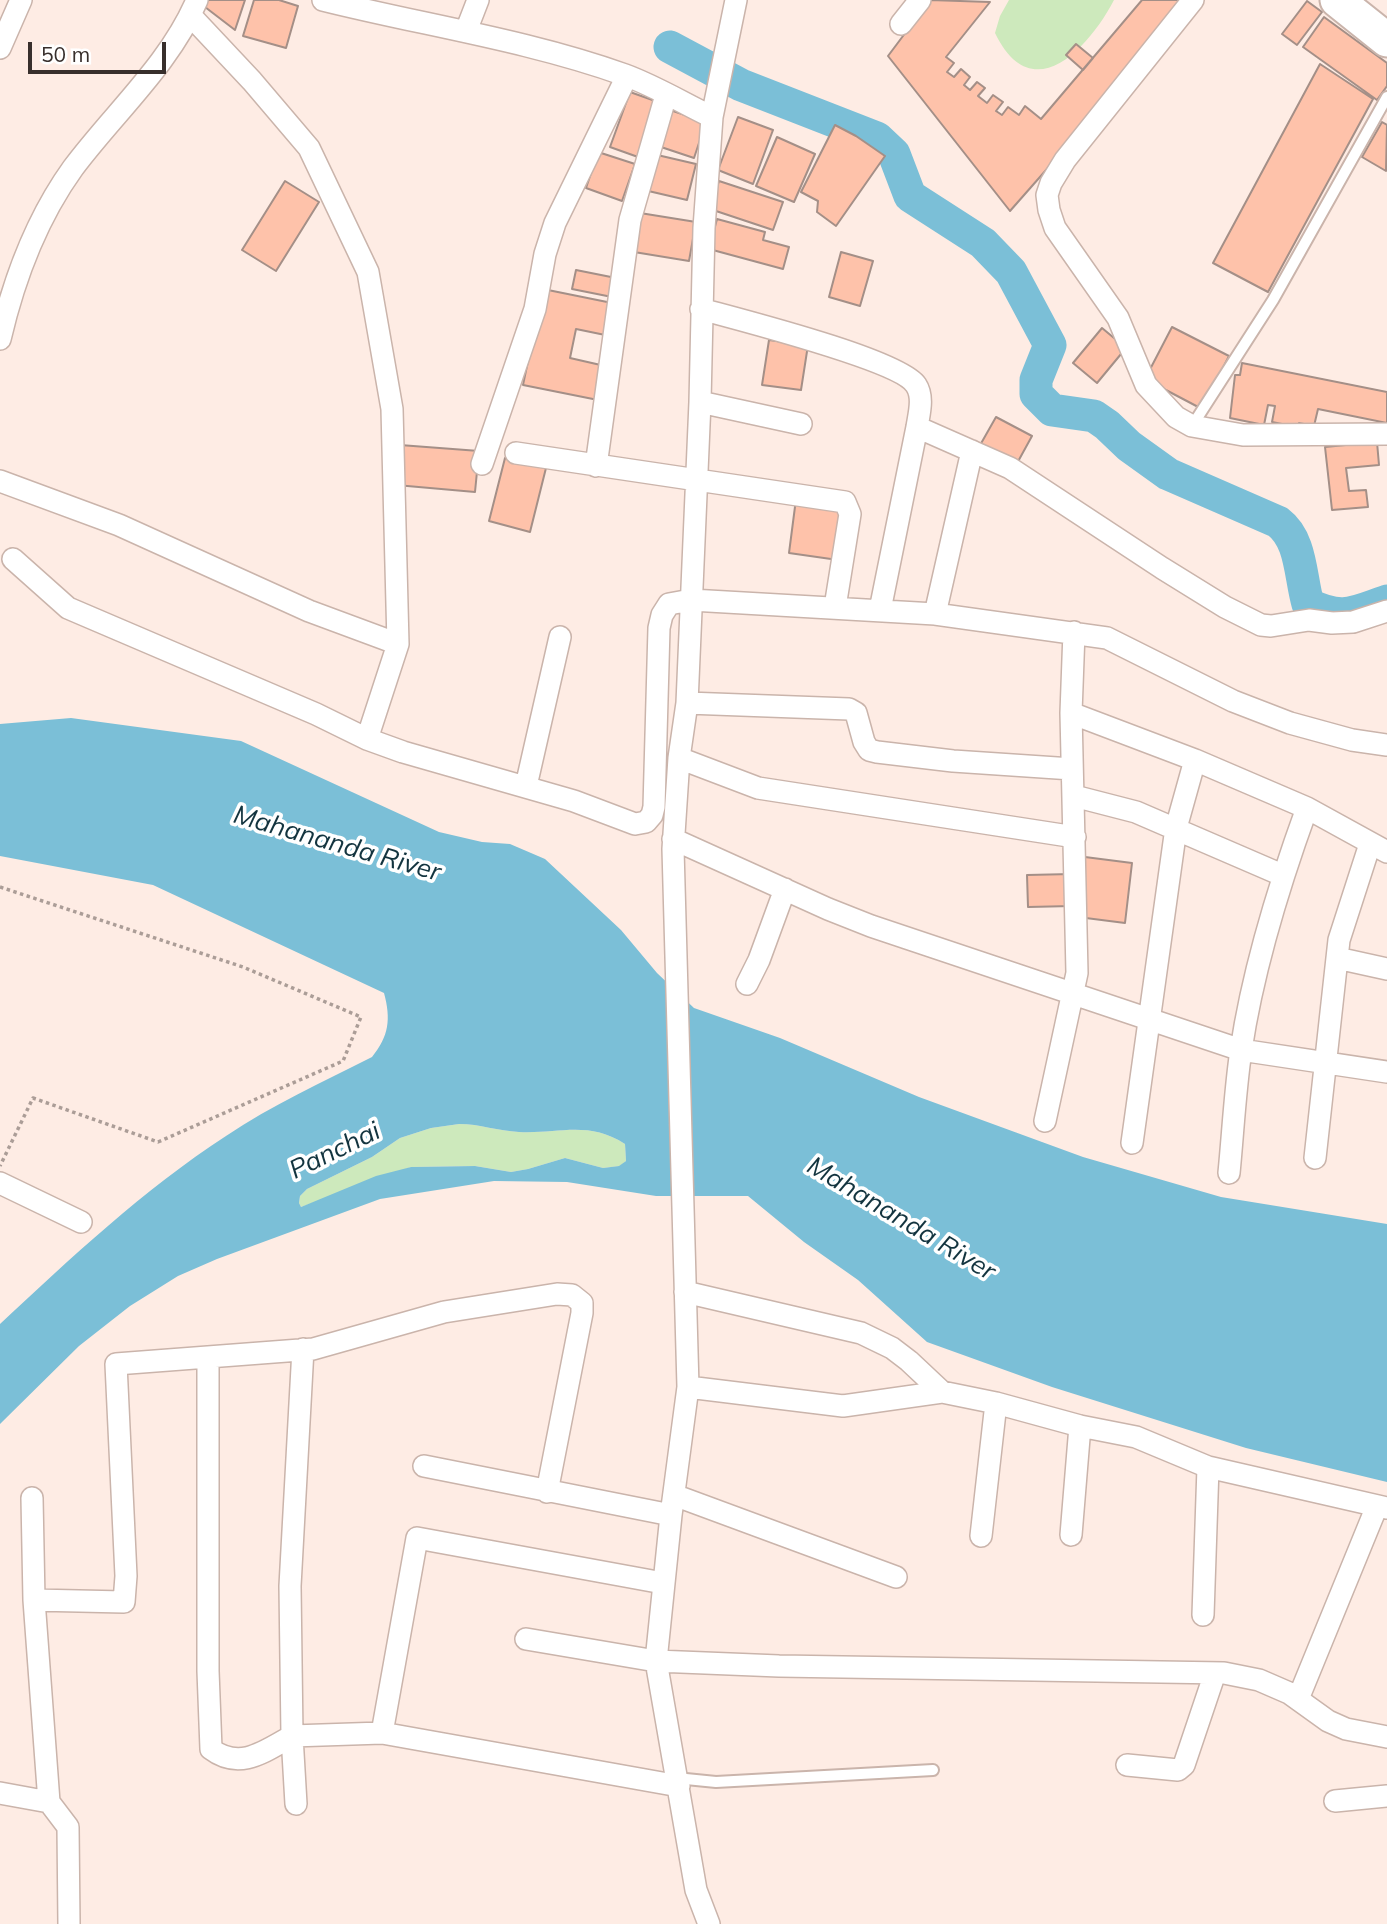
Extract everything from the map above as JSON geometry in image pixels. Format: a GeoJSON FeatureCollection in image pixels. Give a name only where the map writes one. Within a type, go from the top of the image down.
{"type":"FeatureCollection","features":[{"type":"Feature","properties":{"kind":"main road"},"geometry":{"type":"LineString","coordinates":[[1337,0],[1387,40]]}},
{"type":"Feature","properties":{"kind":"main road"},"geometry":{"type":"LineString","coordinates":[[1363,0],[1387,20]]}},
{"type":"Feature","properties":{"kind":"street"},"geometry":{"type":"LineString","coordinates":[[0,48],[21,0]]}},
{"type":"Feature","properties":{"kind":"street"},"geometry":{"type":"LineString","coordinates":[[323,0],[466,32],[627,76],[712,117]]}},
{"type":"Feature","properties":{"kind":"street"},"geometry":{"type":"LineString","coordinates":[[466,32],[478,0]]}},
{"type":"Feature","properties":{"kind":"street"},"geometry":{"type":"LineString","coordinates":[[709,1924],[696,1889],[656,1661],[672,1505],[688,1387],[673,847],[679,758],[687,703],[700,402],[701,309],[712,117],[736,0]]}},
{"type":"Feature","properties":{"kind":"street"},"geometry":{"type":"LineString","coordinates":[[901,24],[920,0]]}},
{"type":"Feature","properties":{"kind":"street"},"geometry":{"type":"LineString","coordinates":[[1193,0],[1065,160],[1051,183],[1048,195],[1049,210],[1055,228],[1112,309],[1146,384],[1176,417],[1192,426],[1243,435],[1387,434]]}},
{"type":"Feature","properties":{"kind":"street"},"geometry":{"type":"LineString","coordinates":[[0,339],[6,298],[44,215],[72,169],[168,50],[194,7],[309,148],[368,272],[392,410],[398,645],[367,739]]}},
{"type":"Feature","properties":{"kind":"street"},"geometry":{"type":"LineString","coordinates":[[482,464],[535,309],[545,254],[555,223],[627,76]]}},
{"type":"Feature","properties":{"kind":"street"},"geometry":{"type":"LineString","coordinates":[[596,466],[630,220],[666,95]]}},
{"type":"Feature","properties":{"kind":"street"},"geometry":{"type":"LineString","coordinates":[[701,309],[869,359],[905,374],[915,384],[920,394],[917,427],[880,610]]}},
{"type":"Feature","properties":{"kind":"street"},"geometry":{"type":"LineString","coordinates":[[700,402],[802,424]]}},
{"type":"Feature","properties":{"kind":"street"},"geometry":{"type":"LineString","coordinates":[[917,427],[1010,468],[1172,575],[1261,625],[1309,620],[1353,622],[1387,611]]}},
{"type":"Feature","properties":{"kind":"street"},"geometry":{"type":"LineString","coordinates":[[935,614],[972,451]]}},
{"type":"Feature","properties":{"kind":"street"},"geometry":{"type":"LineString","coordinates":[[516,453],[696,482],[764,489],[845,502],[850,514],[835,607]]}},
{"type":"Feature","properties":{"kind":"street"},"geometry":{"type":"LineString","coordinates":[[0,481],[119,525],[309,611],[398,645]]}},
{"type":"Feature","properties":{"kind":"street"},"geometry":{"type":"LineString","coordinates":[[13,559],[68,608],[316,714],[367,739],[403,752],[526,786],[635,824],[646,822],[654,807],[659,628],[662,615],[669,604],[691,600],[935,614],[1107,638],[1233,701],[1290,723],[1352,740],[1387,745]]}},
{"type":"Feature","properties":{"kind":"street"},"geometry":{"type":"LineString","coordinates":[[1045,1121],[1077,973],[1071,713],[1074,632]]}},
{"type":"Feature","properties":{"kind":"street"},"geometry":{"type":"LineString","coordinates":[[526,786],[560,637]]}},
{"type":"Feature","properties":{"kind":"street"},"geometry":{"type":"LineString","coordinates":[[687,703],[849,709],[856,713],[869,750],[953,761],[1072,769]]}},
{"type":"Feature","properties":{"kind":"street"},"geometry":{"type":"LineString","coordinates":[[1071,713],[1195,760],[1307,808],[1378,848],[1339,940],[1315,1158]]}},
{"type":"Feature","properties":{"kind":"street"},"geometry":{"type":"LineString","coordinates":[[679,758],[758,788],[1075,836]]}},
{"type":"Feature","properties":{"kind":"street"},"geometry":{"type":"LineString","coordinates":[[1132,1143],[1176,828],[1195,760]]}},
{"type":"Feature","properties":{"kind":"street"},"geometry":{"type":"LineString","coordinates":[[1074,796],[1136,812],[1282,875]]}},
{"type":"Feature","properties":{"kind":"street"},"geometry":{"type":"LineString","coordinates":[[1229,1173],[1241,1050],[1282,875],[1307,808]]}},
{"type":"Feature","properties":{"kind":"street"},"geometry":{"type":"LineString","coordinates":[[673,847],[785,889],[872,926],[1241,1050],[1387,1072]]}},
{"type":"Feature","properties":{"kind":"street"},"geometry":{"type":"LineString","coordinates":[[747,984],[759,960],[785,889]]}},
{"type":"Feature","properties":{"kind":"street"},"geometry":{"type":"LineString","coordinates":[[1337,958],[1387,970]]}},
{"type":"Feature","properties":{"kind":"street"},"geometry":{"type":"LineString","coordinates":[[0,1183],[81,1222]]}},
{"type":"Feature","properties":{"kind":"street"},"geometry":{"type":"LineString","coordinates":[[685,1292],[861,1333],[892,1348],[943,1392]]}},
{"type":"Feature","properties":{"kind":"street"},"geometry":{"type":"LineString","coordinates":[[34,1600],[124,1602],[126,1576],[116,1364],[303,1349],[444,1312],[557,1294],[577,1297],[582,1303],[582,1313],[547,1492]]}},
{"type":"Feature","properties":{"kind":"street"},"geometry":{"type":"LineString","coordinates":[[296,1804],[292,1736],[290,1586],[303,1349]]}},
{"type":"Feature","properties":{"kind":"street"},"geometry":{"type":"LineString","coordinates":[[208,1357],[208,1671],[211,1749],[221,1757],[234,1761],[259,1753],[292,1736],[382,1733],[678,1782]]}},
{"type":"Feature","properties":{"kind":"street"},"geometry":{"type":"LineString","coordinates":[[688,1387],[843,1406],[943,1392],[1136,1437],[1208,1467],[1382,1507],[1298,1699]]}},
{"type":"Feature","properties":{"kind":"street"},"geometry":{"type":"LineString","coordinates":[[981,1536],[996,1403]]}},
{"type":"Feature","properties":{"kind":"street"},"geometry":{"type":"LineString","coordinates":[[1071,1535],[1080,1426]]}},
{"type":"Feature","properties":{"kind":"street"},"geometry":{"type":"LineString","coordinates":[[424,1466],[547,1492],[672,1505],[896,1577]]}},
{"type":"Feature","properties":{"kind":"street"},"geometry":{"type":"LineString","coordinates":[[1203,1615],[1208,1467]]}},
{"type":"Feature","properties":{"kind":"street"},"geometry":{"type":"LineString","coordinates":[[32,1498],[34,1600],[49,1802],[68,1827],[68,1924]]}},
{"type":"Feature","properties":{"kind":"street"},"geometry":{"type":"LineString","coordinates":[[382,1733],[417,1538],[663,1583]]}},
{"type":"Feature","properties":{"kind":"street"},"geometry":{"type":"LineString","coordinates":[[526,1639],[656,1661],[779,1667],[1239,1675],[1289,1693],[1328,1721],[1346,1729],[1387,1737]]}},
{"type":"Feature","properties":{"kind":"street"},"geometry":{"type":"LineString","coordinates":[[1127,1765],[1178,1770],[1184,1765],[1215,1673]]}},
{"type":"Feature","properties":{"kind":"street"},"geometry":{"type":"LineString","coordinates":[[0,1793],[49,1802]]}},
{"type":"Feature","properties":{"kind":"street"},"geometry":{"type":"LineString","coordinates":[[1335,1801],[1387,1796]]}},
{"type":"Feature","properties":{"kind":"lane"},"geometry":{"type":"LineString","coordinates":[[1192,426],[1273,300],[1387,97]]}},
{"type":"Feature","properties":{"kind":"lane"},"geometry":{"type":"LineString","coordinates":[[678,1782],[933,1770]]}},
{"type":"Feature","properties":{"kind":"path"},"geometry":{"type":"LineString","coordinates":[[0,887],[243,967],[361,1017],[343,1061],[158,1142],[33,1098],[0,1166]]}},
{"type":"Feature","properties":{"kind":"green space"},"geometry":{"type":"Polygon","coordinates":[[[1009,0],[1114,0],[1090,36],[1075,52],[1059,63],[1042,69],[1026,67],[1010,56],[995,33],[1009,0]]]}},
{"type":"Feature","properties":{"kind":"green space"},"geometry":{"type":"Polygon","coordinates":[[[459,1124],[519,1132],[598,1132],[625,1144],[626,1161],[620,1166],[603,1168],[565,1158],[511,1172],[475,1166],[411,1167],[301,1207],[300,1196],[307,1189],[372,1157],[400,1138],[431,1128],[459,1124]]]}},
{"type":"Feature","properties":{"kind":"water"},"geometry":{"type":"Polygon","coordinates":[[[71,718],[241,741],[439,832],[482,842],[510,844],[545,859],[621,930],[657,973],[694,1008],[780,1038],[919,1097],[1083,1157],[1221,1197],[1387,1224],[1387,1482],[1246,1448],[1052,1387],[927,1342],[858,1280],[804,1242],[748,1196],[656,1196],[567,1182],[494,1181],[380,1199],[217,1259],[178,1276],[130,1306],[79,1346],[0,1424],[0,1324],[109,1225],[195,1157],[261,1114],[372,1057],[382,1042],[388,1019],[384,993],[153,885],[0,856],[0,724],[71,718]],[[467,1124],[431,1128],[400,1138],[372,1157],[307,1189],[300,1196],[299,1203],[301,1207],[376,1176],[411,1167],[475,1166],[511,1172],[565,1158],[603,1168],[619,1166],[626,1161],[625,1144],[598,1132],[519,1132],[467,1124]]]}},
{"type":"Feature","properties":{"kind":"building"},"geometry":{"type":"Polygon","coordinates":[[[207,0],[245,0],[235,30],[205,7],[207,0]]]}},
{"type":"Feature","properties":{"kind":"building"},"geometry":{"type":"Polygon","coordinates":[[[254,0],[279,0],[298,6],[286,48],[243,36],[254,0]]]}},
{"type":"Feature","properties":{"kind":"building"},"geometry":{"type":"Polygon","coordinates":[[[930,0],[990,2],[946,57],[954,63],[947,72],[954,77],[961,69],[970,77],[964,85],[970,90],[977,82],[985,88],[978,96],[987,103],[993,95],[1003,102],[996,111],[1002,115],[1008,107],[1019,115],[1025,106],[1041,119],[1142,0],[1181,0],[1098,111],[1010,211],[888,56],[930,0]]]}},
{"type":"Feature","properties":{"kind":"building"},"geometry":{"type":"Polygon","coordinates":[[[1307,1],[1322,12],[1297,45],[1282,34],[1307,1]]]}},
{"type":"Feature","properties":{"kind":"building"},"geometry":{"type":"Polygon","coordinates":[[[1324,17],[1387,63],[1387,86],[1377,100],[1303,47],[1324,17]]]}},
{"type":"Feature","properties":{"kind":"building"},"geometry":{"type":"Polygon","coordinates":[[[1076,44],[1093,58],[1083,70],[1066,55],[1076,44]]]}},
{"type":"Feature","properties":{"kind":"building"},"geometry":{"type":"Polygon","coordinates":[[[1320,64],[1373,99],[1268,292],[1213,263],[1320,64]]]}},
{"type":"Feature","properties":{"kind":"building"},"geometry":{"type":"Polygon","coordinates":[[[630,92],[658,102],[638,157],[610,147],[630,92]]]}},
{"type":"Feature","properties":{"kind":"building"},"geometry":{"type":"Polygon","coordinates":[[[670,110],[706,122],[694,158],[658,146],[670,110]]]}},
{"type":"Feature","properties":{"kind":"building"},"geometry":{"type":"Polygon","coordinates":[[[738,117],[773,130],[753,184],[718,170],[738,117]]]}},
{"type":"Feature","properties":{"kind":"building"},"geometry":{"type":"Polygon","coordinates":[[[1382,122],[1387,125],[1386,171],[1362,157],[1382,122]]]}},
{"type":"Feature","properties":{"kind":"building"},"geometry":{"type":"Polygon","coordinates":[[[835,125],[885,156],[836,226],[817,212],[818,201],[801,192],[835,125]]]}},
{"type":"Feature","properties":{"kind":"building"},"geometry":{"type":"Polygon","coordinates":[[[777,137],[815,154],[794,202],[756,186],[777,137]]]}},
{"type":"Feature","properties":{"kind":"building"},"geometry":{"type":"Polygon","coordinates":[[[598,152],[635,164],[622,201],[586,188],[598,152]]]}},
{"type":"Feature","properties":{"kind":"building"},"geometry":{"type":"Polygon","coordinates":[[[653,154],[696,164],[687,200],[644,190],[653,154]]]}},
{"type":"Feature","properties":{"kind":"building"},"geometry":{"type":"Polygon","coordinates":[[[285,181],[319,202],[276,271],[242,250],[285,181]]]}},
{"type":"Feature","properties":{"kind":"building"},"geometry":{"type":"Polygon","coordinates":[[[719,181],[783,202],[773,230],[710,209],[719,181]]]}},
{"type":"Feature","properties":{"kind":"building"},"geometry":{"type":"Polygon","coordinates":[[[640,213],[696,222],[689,261],[634,252],[640,213]]]}},
{"type":"Feature","properties":{"kind":"building"},"geometry":{"type":"Polygon","coordinates":[[[717,219],[765,232],[763,240],[789,247],[783,269],[709,249],[717,219]]]}},
{"type":"Feature","properties":{"kind":"building"},"geometry":{"type":"Polygon","coordinates":[[[841,252],[873,261],[860,306],[829,297],[841,252]]]}},
{"type":"Feature","properties":{"kind":"building"},"geometry":{"type":"Polygon","coordinates":[[[576,270],[616,278],[612,297],[572,289],[576,270]]]}},
{"type":"Feature","properties":{"kind":"building"},"geometry":{"type":"Polygon","coordinates":[[[543,289],[617,304],[610,336],[576,329],[570,358],[605,366],[598,400],[523,385],[543,289]]]}},
{"type":"Feature","properties":{"kind":"building"},"geometry":{"type":"Polygon","coordinates":[[[1172,327],[1229,356],[1202,409],[1145,379],[1172,327]]]}},
{"type":"Feature","properties":{"kind":"building"},"geometry":{"type":"Polygon","coordinates":[[[1102,328],[1126,348],[1097,383],[1073,363],[1102,328]]]}},
{"type":"Feature","properties":{"kind":"building"},"geometry":{"type":"Polygon","coordinates":[[[769,340],[808,345],[801,390],[762,385],[769,340]]]}},
{"type":"Feature","properties":{"kind":"building"},"geometry":{"type":"Polygon","coordinates":[[[1242,363],[1387,392],[1387,423],[1318,409],[1314,426],[1299,423],[1297,427],[1272,422],[1275,406],[1268,405],[1264,425],[1230,418],[1235,375],[1240,375],[1242,363]]]}},
{"type":"Feature","properties":{"kind":"building"},"geometry":{"type":"Polygon","coordinates":[[[996,417],[1032,436],[1015,467],[979,447],[996,417]]]}},
{"type":"Feature","properties":{"kind":"building"},"geometry":{"type":"Polygon","coordinates":[[[1377,442],[1379,465],[1346,468],[1349,491],[1366,490],[1368,507],[1332,510],[1325,447],[1377,442]]]}},
{"type":"Feature","properties":{"kind":"building"},"geometry":{"type":"Polygon","coordinates":[[[400,445],[479,451],[475,492],[396,485],[400,445]]]}},
{"type":"Feature","properties":{"kind":"building"},"geometry":{"type":"Polygon","coordinates":[[[505,458],[546,468],[530,532],[489,521],[505,458]]]}},
{"type":"Feature","properties":{"kind":"building"},"geometry":{"type":"Polygon","coordinates":[[[796,499],[845,506],[838,560],[789,553],[796,499]]]}},
{"type":"Feature","properties":{"kind":"building"},"geometry":{"type":"Polygon","coordinates":[[[1085,857],[1132,863],[1125,923],[1078,917],[1085,857]]]}},
{"type":"Feature","properties":{"kind":"building"},"geometry":{"type":"Polygon","coordinates":[[[1072,874],[1072,906],[1028,907],[1027,875],[1072,874]]]}},
{"type":"Feature","properties":{"kind":"waterway"},"geometry":{"type":"LineString","coordinates":[[670,47],[741,85],[877,138],[894,154],[910,196],[983,243],[1011,272],[1050,345],[1036,380],[1036,394],[1052,410],[1094,416],[1168,474],[1278,522],[1286,530],[1296,549],[1308,604],[1339,614],[1387,601]]}},
{"type":"Feature","properties":{"kind":"water label","name":"Mahananda River"},"geometry":{"type":"Point","coordinates":[337,844]}},
{"type":"Feature","properties":{"kind":"water label","name":"Panchai"},"geometry":{"type":"Point","coordinates":[335,1151]}},
{"type":"Feature","properties":{"kind":"water label","name":"Mahananda River"},"geometry":{"type":"Point","coordinates":[901,1219]}}]}
